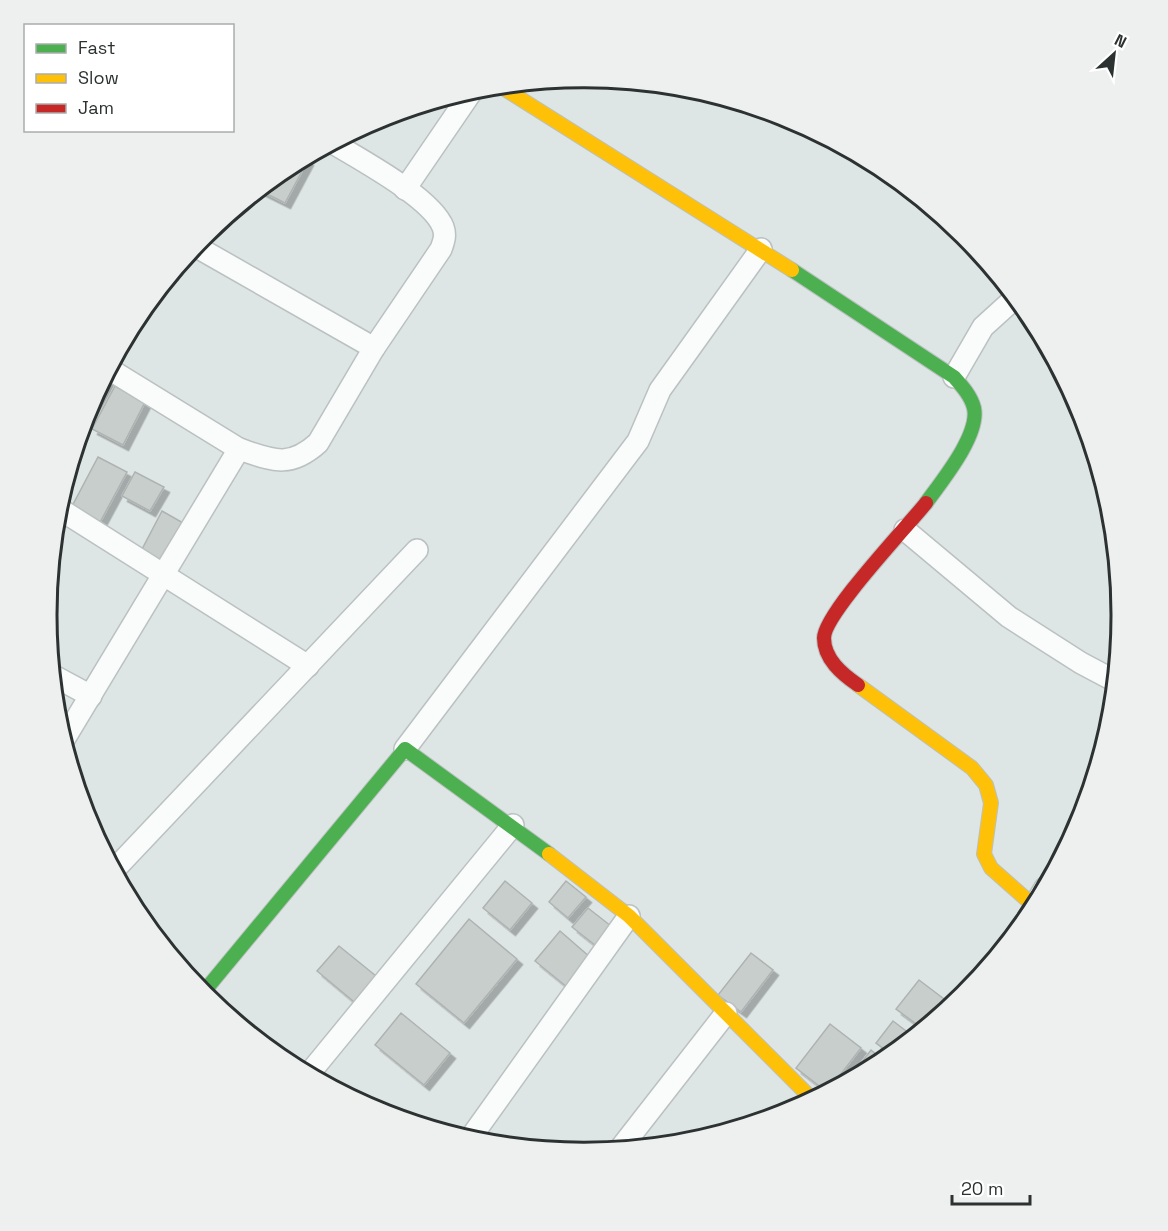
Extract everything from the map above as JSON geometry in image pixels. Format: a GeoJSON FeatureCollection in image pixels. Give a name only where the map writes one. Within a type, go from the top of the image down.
{"type":"FeatureCollection","features":[{"type":"Feature","properties":{"kind":"street"},"geometry":{"type":"LineString","coordinates":[[512,94],[761,249],[954,377],[972,400],[975,416],[969,440],[905,530],[840,605],[825,629],[825,649],[840,672],[972,768],[986,785],[991,803],[984,854],[991,868],[1032,893]]}},
{"type":"Feature","properties":{"kind":"street"},"geometry":{"type":"LineString","coordinates":[[405,189],[464,103]]}},
{"type":"Feature","properties":{"kind":"street"},"geometry":{"type":"LineString","coordinates":[[116,373],[239,449],[271,460],[286,461],[304,455],[318,443],[374,348],[441,249],[445,237],[435,213],[405,189],[341,148]]}},
{"type":"Feature","properties":{"kind":"street"},"geometry":{"type":"LineString","coordinates":[[209,986],[405,749],[638,441],[660,390],[761,249]]}},
{"type":"Feature","properties":{"kind":"street"},"geometry":{"type":"LineString","coordinates":[[204,251],[374,348]]}},
{"type":"Feature","properties":{"kind":"street"},"geometry":{"type":"LineString","coordinates":[[954,377],[983,327],[1008,304]]}},
{"type":"Feature","properties":{"kind":"street"},"geometry":{"type":"LineString","coordinates":[[70,730],[239,449]]}},
{"type":"Feature","properties":{"kind":"street"},"geometry":{"type":"LineString","coordinates":[[67,513],[308,666]]}},
{"type":"Feature","properties":{"kind":"street"},"geometry":{"type":"LineString","coordinates":[[905,530],[1009,617],[1107,677]]}},
{"type":"Feature","properties":{"kind":"street"},"geometry":{"type":"LineString","coordinates":[[120,864],[417,550]]}},
{"type":"Feature","properties":{"kind":"street"},"geometry":{"type":"LineString","coordinates":[[62,680],[91,696]]}},
{"type":"Feature","properties":{"kind":"street"},"geometry":{"type":"LineString","coordinates":[[405,749],[513,825],[629,916],[806,1093]]}},
{"type":"Feature","properties":{"kind":"street"},"geometry":{"type":"LineString","coordinates":[[314,1068],[513,825]]}},
{"type":"Feature","properties":{"kind":"street"},"geometry":{"type":"LineString","coordinates":[[476,1131],[629,916]]}},
{"type":"Feature","properties":{"kind":"street"},"geometry":{"type":"LineString","coordinates":[[628,1140],[726,1013]]}},
{"type":"Feature","properties":{"kind":"building"},"geometry":{"type":"Polygon","coordinates":[[[303,170],[285,203],[267,194],[303,170]]]}},
{"type":"Feature","properties":{"kind":"building"},"geometry":{"type":"Polygon","coordinates":[[[115,386],[145,402],[123,445],[92,429],[115,386]]]}},
{"type":"Feature","properties":{"kind":"building"},"geometry":{"type":"Polygon","coordinates":[[[98,457],[127,472],[98,526],[70,510],[98,457]]]}},
{"type":"Feature","properties":{"kind":"building"},"geometry":{"type":"Polygon","coordinates":[[[135,472],[164,487],[150,511],[122,496],[135,472]]]}},
{"type":"Feature","properties":{"kind":"building"},"geometry":{"type":"Polygon","coordinates":[[[162,511],[185,524],[162,567],[139,555],[162,511]]]}},
{"type":"Feature","properties":{"kind":"building"},"geometry":{"type":"Polygon","coordinates":[[[505,881],[532,903],[510,930],[483,908],[505,881]]]}},
{"type":"Feature","properties":{"kind":"building"},"geometry":{"type":"Polygon","coordinates":[[[566,881],[586,897],[568,918],[549,902],[566,881]]]}},
{"type":"Feature","properties":{"kind":"building"},"geometry":{"type":"Polygon","coordinates":[[[588,908],[611,926],[595,945],[572,927],[588,908]]]}},
{"type":"Feature","properties":{"kind":"building"},"geometry":{"type":"Polygon","coordinates":[[[469,919],[517,959],[464,1023],[416,984],[469,919]]]}},
{"type":"Feature","properties":{"kind":"building"},"geometry":{"type":"Polygon","coordinates":[[[560,931],[591,958],[567,987],[535,961],[560,931]]]}},
{"type":"Feature","properties":{"kind":"building"},"geometry":{"type":"Polygon","coordinates":[[[339,946],[381,980],[359,1006],[317,971],[339,946]]]}},
{"type":"Feature","properties":{"kind":"building"},"geometry":{"type":"Polygon","coordinates":[[[751,953],[773,970],[741,1012],[718,995],[751,953]]]}},
{"type":"Feature","properties":{"kind":"building"},"geometry":{"type":"Polygon","coordinates":[[[919,980],[945,999],[917,1024],[896,1009],[919,980]]]}},
{"type":"Feature","properties":{"kind":"building"},"geometry":{"type":"Polygon","coordinates":[[[401,1013],[450,1053],[424,1085],[375,1045],[401,1013]]]}},
{"type":"Feature","properties":{"kind":"building"},"geometry":{"type":"Polygon","coordinates":[[[893,1021],[907,1032],[884,1049],[876,1043],[893,1021]]]}},
{"type":"Feature","properties":{"kind":"building"},"geometry":{"type":"Polygon","coordinates":[[[830,1024],[861,1048],[839,1076],[820,1086],[796,1068],[830,1024]]]}},
{"type":"Feature","properties":{"kind":"building"},"geometry":{"type":"Polygon","coordinates":[[[871,1050],[876,1054],[860,1064],[871,1050]]]}},
{"type":"Feature","properties":{"kind":"traffic: fast"},"geometry":{"type":"LineString","coordinates":[[792,270],[954,377],[968,395],[974,408],[971,431],[958,458],[926,503]]}},
{"type":"Feature","properties":{"kind":"traffic: fast"},"geometry":{"type":"LineString","coordinates":[[209,986],[405,749],[549,854]]}},
{"type":"Feature","properties":{"kind":"traffic: slow"},"geometry":{"type":"LineString","coordinates":[[512,94],[792,270]]}},
{"type":"Feature","properties":{"kind":"traffic: slow"},"geometry":{"type":"LineString","coordinates":[[858,685],[972,768],[986,785],[991,803],[984,854],[991,868],[1027,900]]}},
{"type":"Feature","properties":{"kind":"traffic: slow"},"geometry":{"type":"LineString","coordinates":[[549,854],[629,916],[806,1093]]}},
{"type":"Feature","properties":{"kind":"traffic: jam"},"geometry":{"type":"LineString","coordinates":[[858,685],[840,671],[827,653],[824,638],[828,626],[851,591],[926,503]]}}]}
